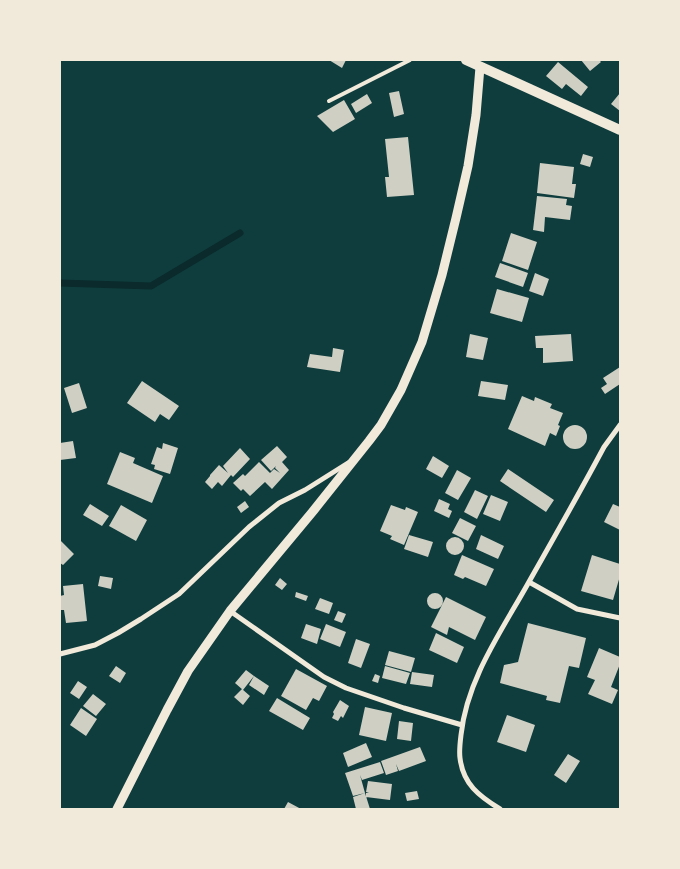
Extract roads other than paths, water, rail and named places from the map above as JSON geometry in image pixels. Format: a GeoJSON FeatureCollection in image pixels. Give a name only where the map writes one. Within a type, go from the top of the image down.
{"type":"FeatureCollection","features":[{"type":"Feature","properties":{"kind":"main road"},"geometry":{"type":"LineString","coordinates":[[466,60],[481,63],[620,130]]}},
{"type":"Feature","properties":{"kind":"street"},"geometry":{"type":"LineString","coordinates":[[117,809],[188,671],[230,611],[314,510],[381,425],[401,390],[422,342],[444,266],[468,166],[476,115],[481,63]]}},
{"type":"Feature","properties":{"kind":"street"},"geometry":{"type":"LineString","coordinates":[[500,809],[474,790],[461,768],[459,756],[462,725],[469,699],[481,668],[498,636],[604,447],[620,425]]}},
{"type":"Feature","properties":{"kind":"street"},"geometry":{"type":"LineString","coordinates":[[60,654],[95,645],[118,633],[179,594],[249,527],[279,503],[305,490],[354,460]]}},
{"type":"Feature","properties":{"kind":"street"},"geometry":{"type":"LineString","coordinates":[[529,582],[577,610],[620,618]]}},
{"type":"Feature","properties":{"kind":"street"},"geometry":{"type":"LineString","coordinates":[[230,611],[316,672],[346,688],[462,725]]}},
{"type":"Feature","properties":{"kind":"lane"},"geometry":{"type":"LineString","coordinates":[[329,100],[410,60]]}},
{"type":"Feature","properties":{"kind":"waterway"},"geometry":{"type":"LineString","coordinates":[[60,283],[151,286],[240,233]]}}]}
